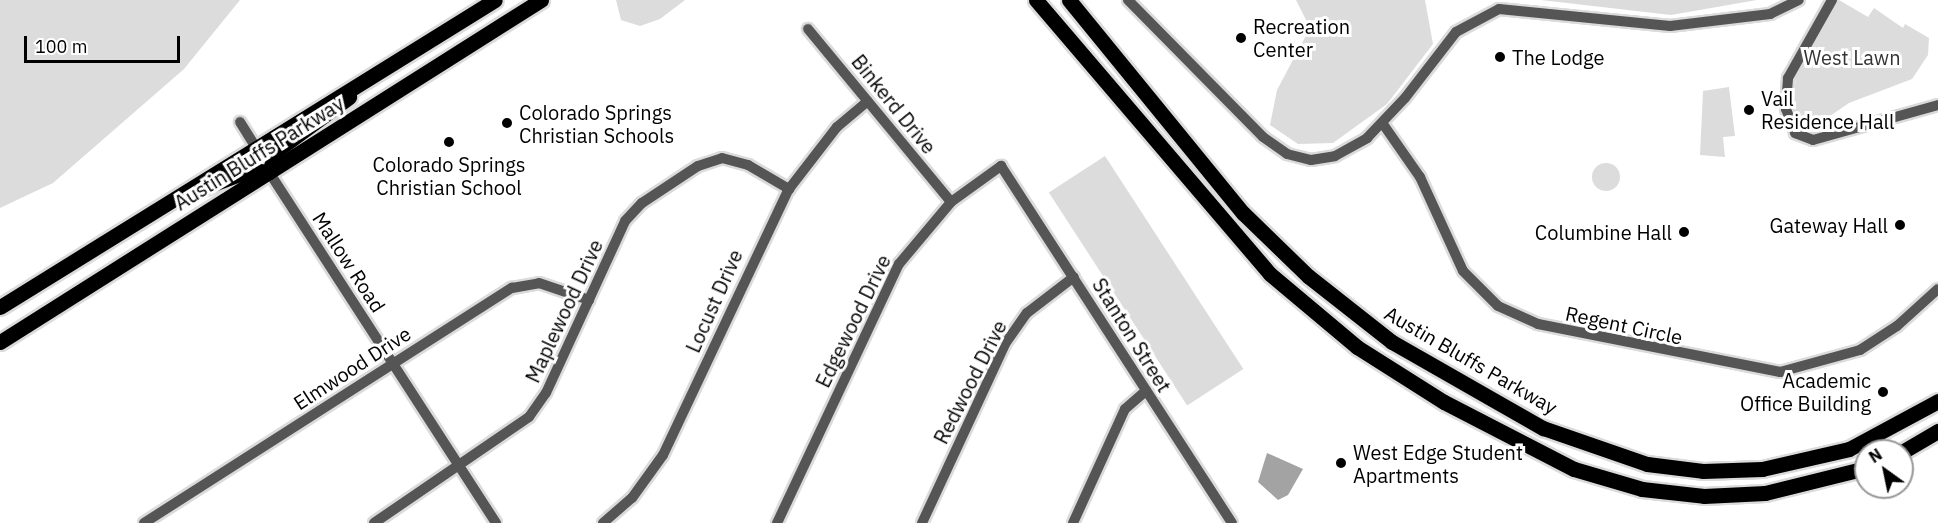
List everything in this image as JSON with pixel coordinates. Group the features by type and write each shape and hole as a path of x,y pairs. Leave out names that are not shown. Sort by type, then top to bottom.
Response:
{"main road":[{"name":"Austin Bluffs Parkway","path":"0,308 255,146 495,0"},
{"name":"Austin Bluffs Parkway","path":"0,342 541,0"},
{"path":"1036,0 1262,266 1331,328 1444,402 1574,469 1642,489 1704,496 1766,493 1854,471"},
{"name":"Austin Bluffs Parkway","path":"1070,0 1243,213 1308,276 1413,355 1563,437 1620,458 1675,470 1762,469 1849,448 1938,401"},
{"path":"160,206 242,172 269,172 276,151 386,66"},
{"path":"1914,445 1938,431"}],"street":[{"path":"1128,0 1185,62 1287,154 1311,160 1335,156 1383,124 1456,32 1499,9 1670,26 1770,14 1799,0"},
{"path":"1832,0 1788,78 1786,109 1795,133 1813,140 1938,105"},
{"name":"Binkerd Drive","path":"808,28 951,202"},
{"name":"Locust Drive","path":"603,523 632,498 663,455 789,189 837,127 868,101"},
{"path":"240,122 255,146"},
{"name":"Regent Circle","path":"1383,124 1420,177 1470,279 1498,306 1538,324 1780,372 1860,350 1897,326 1938,289"},
{"name":"Maplewood Drive","path":"374,523 460,468 538,405 632,212 698,166 736,160 789,189"},
{"name":"Edgewood Drive","path":"777,523 894,273 951,202 1001,166"},
{"name":"Stanton Street","path":"1001,166 1232,523"},
{"name":"Mallow Road","path":"269,172 496,523"},
{"name":"Redwood Drive","path":"922,523 1005,345 1027,313 1074,277"},
{"name":"Elmwood Drive","path":"144,523 392,363 525,283 552,286 589,300"},
{"path":"1073,523 1125,409 1146,391"}],"green space":[{"path":"0,0 240,0 184,69 53,183 0,208"},
{"path":"616,0 685,0 660,19 640,26 621,20"},
{"path":"1296,0 1425,0 1433,44 1387,104 1333,143 1298,144 1270,125 1277,90 1310,28"},
{"path":"1541,0 1757,0 1671,15"},
{"name":"West Lawn","path":"1839,0 1868,17 1874,8 1903,28 1905,24 1929,38 1928,55 1912,79 1849,103 1808,131 1793,114 1796,73"},
{"path":"1729,87 1735,136 1723,137 1725,157 1700,155 1703,91"},
{"path":"1105,156 1243,369 1187,406 1049,192"},
{"path":"1606,163 1616,167 1620,177 1616,187 1606,191 1596,187 1592,177 1596,167"}],"shaded area":[{"path":"1267,453 1303,469 1288,495 1278,500 1258,482"}],"place":[{"name":"Recreation Center","path":"1241,38"},
{"name":"The Lodge","path":"1500,57"},
{"name":"Vail Residence Hall","path":"1749,110"},
{"name":"Colorado Springs Christian Schools","path":"507,123"},
{"name":"Colorado Springs Christian School","path":"449,142"},
{"name":"Gateway Hall","path":"1900,225"},
{"name":"Columbine Hall","path":"1684,232"},
{"name":"Academic Office Building","path":"1883,392"},
{"name":"West Edge Student Apartments","path":"1341,463"}]}
